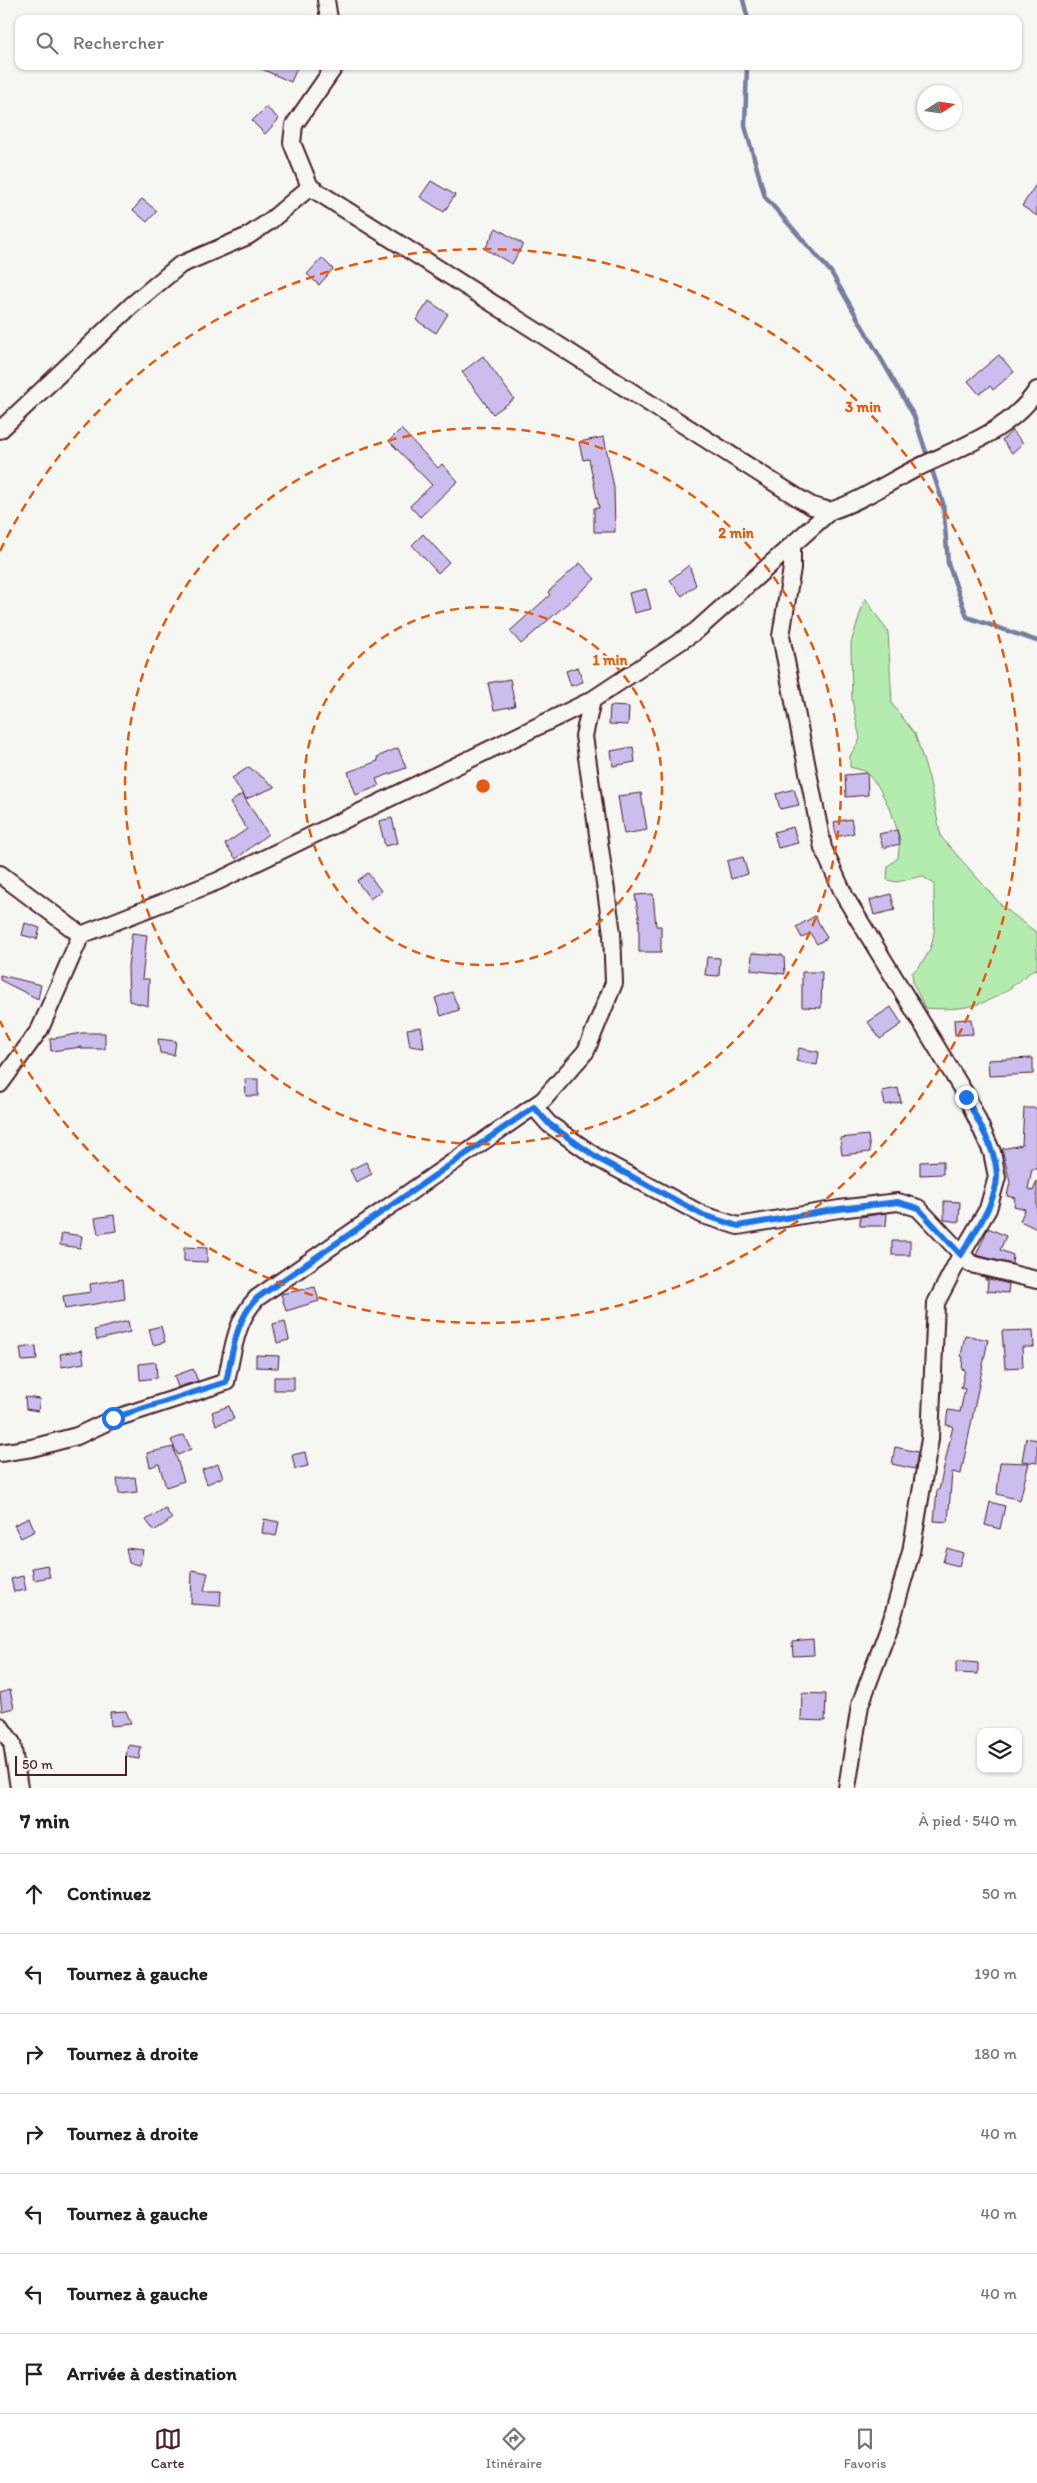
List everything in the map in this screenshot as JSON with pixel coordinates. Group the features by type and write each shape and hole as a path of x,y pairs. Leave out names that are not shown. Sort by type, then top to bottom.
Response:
{"street":[{"path":"326,0 328,15"},
{"path":"332,70 294,125 292,143 310,186 800,500 812,506 830,511"},
{"path":"0,430 132,305 180,265 248,236 270,221 310,186"},
{"path":"0,1084 40,1029 82,935 218,881 592,700 696,631 830,511 847,505 915,469 950,455 1000,427 1030,401 1037,390"},
{"path":"792,545 792,568 781,636 823,848 845,897 966,1097 992,1152 997,1178 988,1209 936,1303 930,1439 911,1552 892,1619 860,1705 847,1788"},
{"path":"0,1453 32,1448 77,1436 113,1418 226,1382 239,1323 246,1309 257,1298 544,1100 586,1051 614,983 612,933 584,736 592,700"},
{"path":"0,874 82,935"},
{"path":"534,1107 549,1124 599,1159 703,1215 738,1226 839,1209 898,1202 918,1208 961,1255 972,1264 1037,1280"},
{"path":"0,1726 12,1743 19,1788"}],"green space":[{"path":"865,598 888,632 892,704 915,734 929,778 941,837 1002,906 1037,933 1037,970 1034,969 996,996 972,1006 943,1009 925,1008 913,983 912,973 922,963 932,943 935,922 934,884 922,876 897,882 887,880 888,866 898,858 900,839 891,811 878,786 865,771 850,767 850,756 860,739 852,700 851,643"}],"building":[{"path":"264,70 296,70 291,82"},
{"path":"266,107 279,119 265,134 252,121"},
{"path":"431,181 455,195 444,212 420,197"},
{"path":"1037,183 1037,216 1022,206"},
{"path":"142,199 157,211 147,222 133,210"},
{"path":"496,228 523,244 512,264 485,249"},
{"path":"322,258 333,269 319,285 307,274"},
{"path":"429,301 448,314 436,333 416,320"},
{"path":"999,355 1014,372 993,390 990,386 979,394 968,381"},
{"path":"483,356 514,399 493,414 462,372"},
{"path":"401,429 438,468 442,464 458,481 420,517 410,506 432,485 389,441"},
{"path":"1012,431 1023,443 1012,453 1002,440"},
{"path":"604,437 614,488 615,532 594,532 594,508 599,508 589,459 583,460 579,442"},
{"path":"423,534 449,562 438,573 412,545"},
{"path":"580,563 595,579 521,644 510,631 550,595 548,592"},
{"path":"689,565 696,585 682,596 670,580"},
{"path":"646,589 651,609 634,613 629,593"},
{"path":"578,667 583,682 571,686 566,671"},
{"path":"510,679 515,706 494,710 488,683"},
{"path":"610,706 629,707 628,725 609,724"},
{"path":"633,747 635,762 613,766 611,751"},
{"path":"398,748 406,768 376,779 379,786 356,795 348,772 378,761 377,757"},
{"path":"249,767 275,787 246,799 232,778"},
{"path":"867,773 868,795 846,797 845,775"},
{"path":"794,789 799,805 780,809 776,794"},
{"path":"641,793 647,830 624,834 618,796"},
{"path":"242,794 268,834 236,859 225,844 247,829 230,803"},
{"path":"392,818 398,843 385,846 379,821"},
{"path":"851,819 854,833 836,837 834,822"},
{"path":"793,827 798,843 778,848 774,832"},
{"path":"897,830 900,844 883,848 879,834"},
{"path":"743,857 748,874 731,879 727,861"},
{"path":"368,873 381,891 370,899 357,881"},
{"path":"653,894 656,926 661,926 661,952 639,952 639,917 635,895"},
{"path":"891,894 895,910 874,915 870,900"},
{"path":"815,916 827,938 817,944 810,933 802,938 796,927"},
{"path":"25,923 40,928 37,939 22,935"},
{"path":"132,933 147,935 142,979 149,979 148,1006 129,1001 128,967"},
{"path":"752,953 782,955 784,957 785,974 751,970"},
{"path":"707,957 720,958 719,976 705,975"},
{"path":"802,972 822,972 821,1008 802,1007"},
{"path":"0,975 41,985 38,999 0,980"},
{"path":"452,992 459,1010 441,1016 435,998"},
{"path":"891,1007 902,1024 880,1039 868,1022"},
{"path":"971,1019 973,1034 955,1035 954,1020"},
{"path":"421,1027 424,1048 410,1046 407,1029"},
{"path":"82,1033 105,1033 105,1049 82,1049 82,1047 51,1051 50,1039"},
{"path":"158,1039 176,1041 174,1055 160,1053"},
{"path":"799,1048 819,1052 817,1065 796,1061"},
{"path":"1033,1058 1033,1074 989,1076 988,1060"},
{"path":"245,1079 258,1079 258,1096 246,1096"},
{"path":"898,1088 901,1102 885,1105 882,1091"},
{"path":"1024,1108 1037,1108 1037,1169 1032,1169 1028,1189 1033,1191 1037,1181 1037,1229 1020,1221 1025,1209 1014,1206 1015,1198 1007,1196 1010,1182 1002,1149 1022,1145"},
{"path":"868,1135 870,1152 842,1155 840,1138"},
{"path":"943,1161 943,1174 920,1175 920,1162"},
{"path":"366,1162 372,1174 356,1182 350,1170"},
{"path":"944,1201 960,1202 959,1222 944,1220"},
{"path":"887,1213 886,1226 860,1226 860,1217"},
{"path":"114,1215 116,1231 98,1234 95,1218"},
{"path":"988,1228 1006,1236 1000,1250 1013,1255 1012,1264 976,1255"},
{"path":"62,1233 82,1236 80,1248 60,1245"},
{"path":"892,1241 910,1241 910,1255 892,1255"},
{"path":"184,1247 207,1248 207,1262 184,1261"},
{"path":"985,1278 1009,1284 1008,1293 987,1291 988,1280 985,1280"},
{"path":"123,1279 125,1299 65,1309 63,1296 91,1292 90,1284"},
{"path":"315,1287 319,1301 286,1311 281,1294"},
{"path":"128,1321 130,1332 97,1340 94,1330"},
{"path":"285,1321 289,1340 277,1343 273,1324"},
{"path":"161,1326 165,1342 153,1345 149,1329"},
{"path":"1033,1330 1034,1347 1022,1347 1023,1367 1005,1368 1002,1331"},
{"path":"965,1335 988,1340 961,1474 952,1472 948,1522 934,1521 937,1490 939,1490 953,1426 946,1425 948,1410 960,1412 965,1389 961,1388 965,1370 962,1369 963,1357 961,1356"},
{"path":"36,1346 37,1360 22,1361 20,1348"},
{"path":"82,1350 84,1363 62,1367 60,1354"},
{"path":"256,1355 279,1356 278,1368 256,1367"},
{"path":"156,1362 157,1378 140,1380 139,1364"},
{"path":"193,1369 198,1381 178,1387 174,1376"},
{"path":"274,1377 294,1377 294,1390 274,1390"},
{"path":"25,1397 40,1399 38,1411 26,1409"},
{"path":"229,1406 234,1419 216,1425 212,1412"},
{"path":"184,1435 191,1449 178,1455 171,1440"},
{"path":"1026,1438 1037,1440 1037,1463 1022,1461"},
{"path":"173,1447 184,1481 166,1487 159,1464 150,1467 147,1453"},
{"path":"895,1447 918,1452 915,1469 892,1464"},
{"path":"305,1452 308,1466 295,1469 292,1455"},
{"path":"1000,1462 1029,1463 1020,1500 997,1494"},
{"path":"218,1464 223,1477 207,1484 202,1470"},
{"path":"135,1477 137,1492 119,1494 117,1479"},
{"path":"990,1502 1005,1506 1000,1529 985,1525"},
{"path":"165,1508 172,1519 154,1531 146,1520"},
{"path":"29,1518 35,1531 21,1538 14,1525"},
{"path":"264,1519 279,1522 276,1536 262,1533"},
{"path":"126,1548 143,1550 140,1565 129,1563"},
{"path":"947,1548 963,1553 959,1566 943,1562"},
{"path":"47,1565 50,1577 34,1580 32,1568"},
{"path":"192,1570 208,1573 204,1591 221,1591 220,1606 191,1604"},
{"path":"23,1576 26,1590 14,1592 11,1579"},
{"path":"813,1640 814,1655 793,1656 792,1642"},
{"path":"956,1661 978,1663 978,1674 956,1673"},
{"path":"10,1690 14,1708 2,1711 0,1693"},
{"path":"802,1693 826,1694 825,1721 801,1720"},
{"path":"126,1711 131,1724 111,1726 110,1712"},
{"path":"128,1745 141,1747 139,1759 126,1757"}],"waterway":[{"path":"743,0 747,15"},
{"path":"747,70 745,126 765,197 831,272 914,416 943,503 948,563 967,617 1037,641"}],"route":[{"path":"113,1418 226,1382 239,1323 246,1309 257,1298 534,1107 549,1124 599,1159 703,1215 738,1226 839,1209 898,1202 918,1208 961,1255 988,1209 997,1178 992,1152 966,1097"}]}
